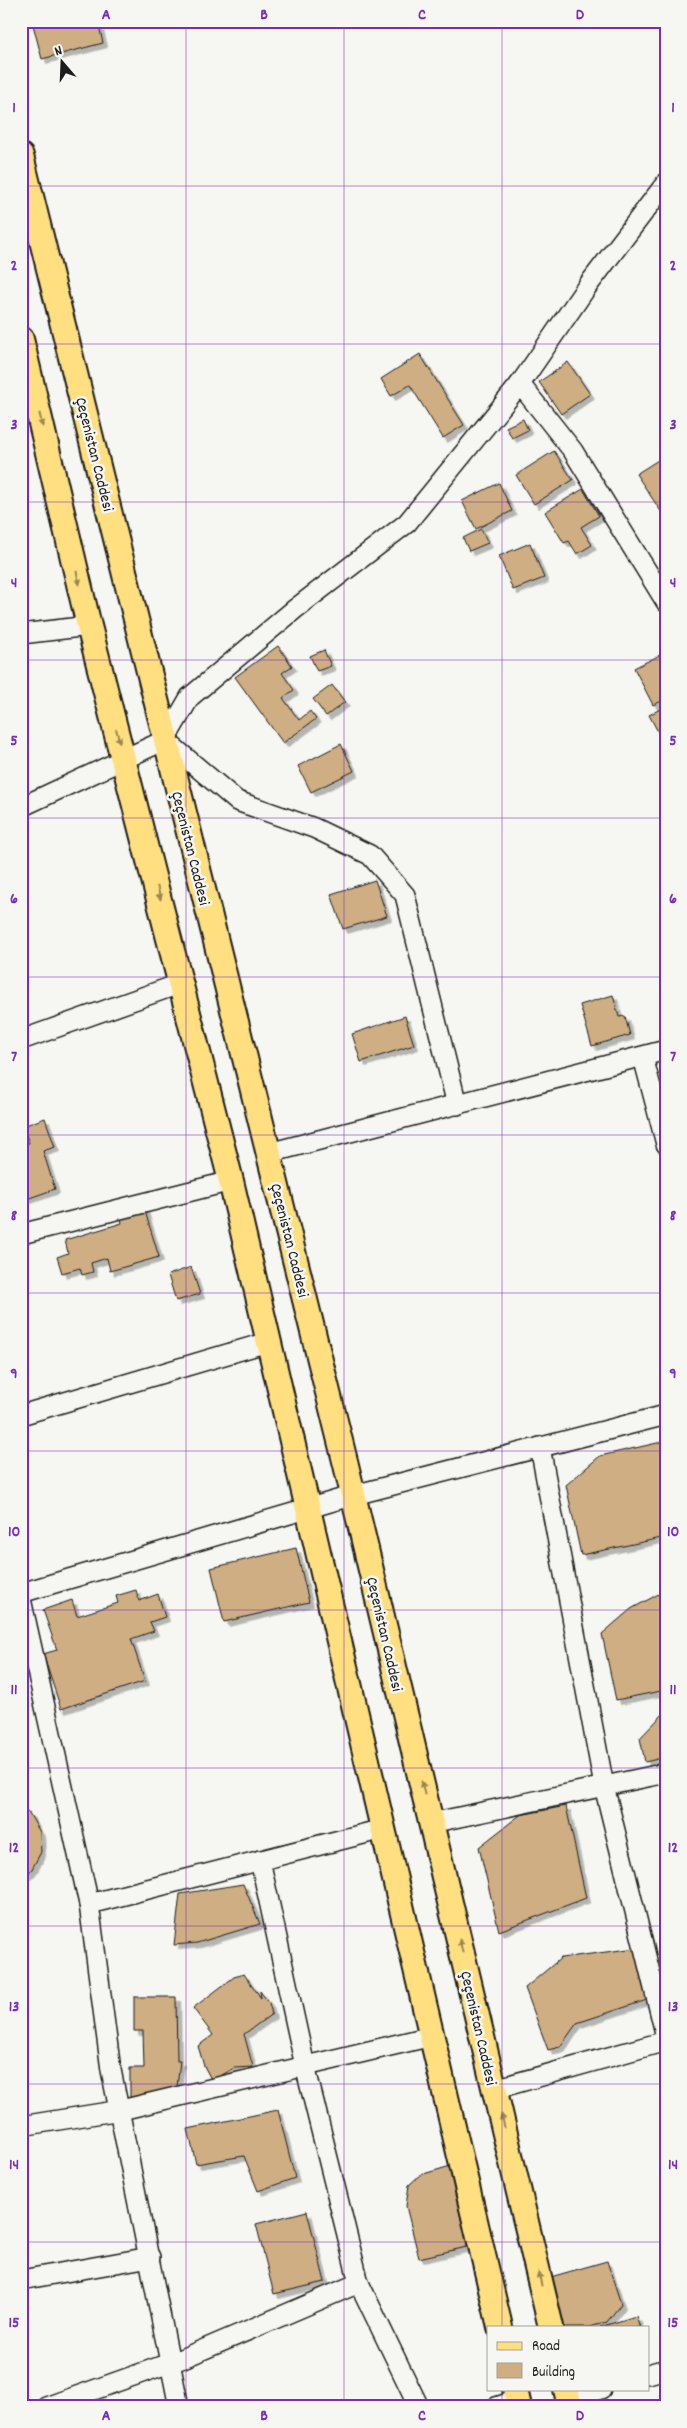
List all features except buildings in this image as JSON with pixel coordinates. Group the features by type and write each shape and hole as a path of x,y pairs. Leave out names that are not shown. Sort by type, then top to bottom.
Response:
{"main road":[{"name":"Çeçenistan Caddesi","path":"21,156 354,1495 551,2326"},
{"path":"21,339 89,626 182,983 231,1181 500,2326"}],"street":[{"path":"21,807 165,740 190,696 295,609 407,523 520,384 586,288 666,183"},
{"path":"520,384 573,451 666,602"},
{"path":"21,634 89,626"},
{"path":"165,740 237,801 314,828 370,855 405,895 457,1105"},
{"path":"21,1040 182,983"},
{"path":"269,1153 666,1050"},
{"path":"642,1056 666,1144"},
{"path":"21,1234 231,1181"},
{"path":"21,1415 268,1342"},
{"path":"21,1592 354,1495 666,1415"},
{"path":"540,1447 604,1786 666,2037"},
{"path":"21,1600 89,1904 111,2070 121,2110 179,2407"},
{"path":"431,1823 666,1773"},
{"path":"89,1904 383,1829"},
{"path":"260,1860 305,2066 359,2283 419,2407"},
{"path":"21,2126 121,2110 432,2036"},
{"path":"495,2089 666,2041"},
{"path":"21,2280 150,2257"},
{"path":"46,2407 171,2362 359,2283"},
{"path":"650,2373 666,2369"},
{"path":"568,2398 597,2390"}]}
